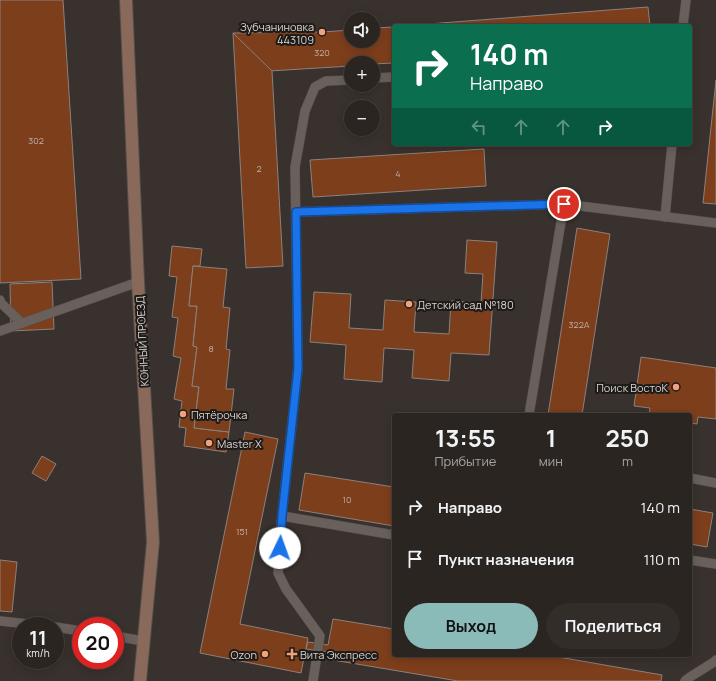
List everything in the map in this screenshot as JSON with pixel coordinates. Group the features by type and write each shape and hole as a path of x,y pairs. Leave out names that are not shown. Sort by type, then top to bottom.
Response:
{"street":[{"name":"КОННЫЙ ПРОЕЗД","path":"126,0 138,282 153,542 140,681"}],"lane":[{"path":"683,24 686,0"},
{"path":"380,78 392,77"},
{"path":"313,681 320,636 286,589 278,573 282,516 298,368 295,167 305,111 310,97 316,87 326,81 344,80"},
{"path":"665,217 672,146"},
{"path":"296,212 564,204 716,223"},
{"path":"529,413 564,204"},
{"path":"0,331 138,282"},
{"path":"0,300 1,303 22,323"},
{"path":"692,478 716,483"},
{"path":"282,516 392,535"},
{"path":"692,560 716,564"},
{"path":"0,621 12,622"},
{"path":"124,638 143,641"},
{"path":"685,681 716,660"}],"building":[{"path":"0,0 63,0 81,279 0,283"},
{"path":"648,7 650,24 428,24"},
{"path":"392,27 392,63 380,64 380,56 344,56 344,66 269,71 233,33 344,30 344,48 380,48 380,28"},
{"path":"233,33 272,71 283,266 246,268"},
{"path":"716,80 716,204 703,203"},
{"path":"484,149 486,186 313,197 310,160"},
{"path":"577,228 610,234 582,413 548,413"},
{"path":"467,240 497,242 489,355 451,353 449,381 412,378 414,350 384,348 382,382 344,379 346,345 310,342 314,292 351,294 349,328 383,330 385,300 416,302 414,332 449,334 451,301 481,303 483,274 465,273"},
{"path":"172,246 202,249 200,266 193,266 189,306 197,306 193,346 197,347 192,386 199,387 194,428 229,432 226,452 184,446 186,428 179,427 182,401 174,399 181,358 173,356 178,318 172,317 177,277 169,276"},
{"path":"193,266 227,269 223,307 230,308 226,349 230,350 226,389 234,389 229,432 194,428 199,387 192,386 197,347 193,346 197,306 189,306"},
{"path":"52,282 54,329 11,331 10,284"},
{"name":"Поиск ВостоК","path":"641,357 716,368 716,419 698,417 697,424 692,423 692,413 649,413 650,408 634,406"},
{"path":"245,432 278,439 240,624 308,638 301,673 200,653"},
{"path":"42,456 56,464 46,481 32,473"},
{"path":"305,473 392,487 392,526 299,510"},
{"path":"692,509 713,513 707,547 692,544"},
{"path":"0,560 17,562 12,612 0,611"},
{"path":"333,619 392,629 392,657 558,657 662,675 661,681 458,681 327,659 328,652 306,649 308,642 328,645"}],"place":[{"name":"Зубчаниновка 443109","path":"322,32"},
{"name":"Детский сад №180","path":"409,304"},
{"name":"Поиск ВостоК","path":"676,387"},
{"name":"Пятёрочка","path":"183,414"},
{"name":"Master X","path":"209,443"},
{"name":"Ozon","path":"265,654"},
{"name":"Вита Экспресс","path":"292,654"}],"route":[{"path":"280,548 298,368 296,212 564,204"}]}
